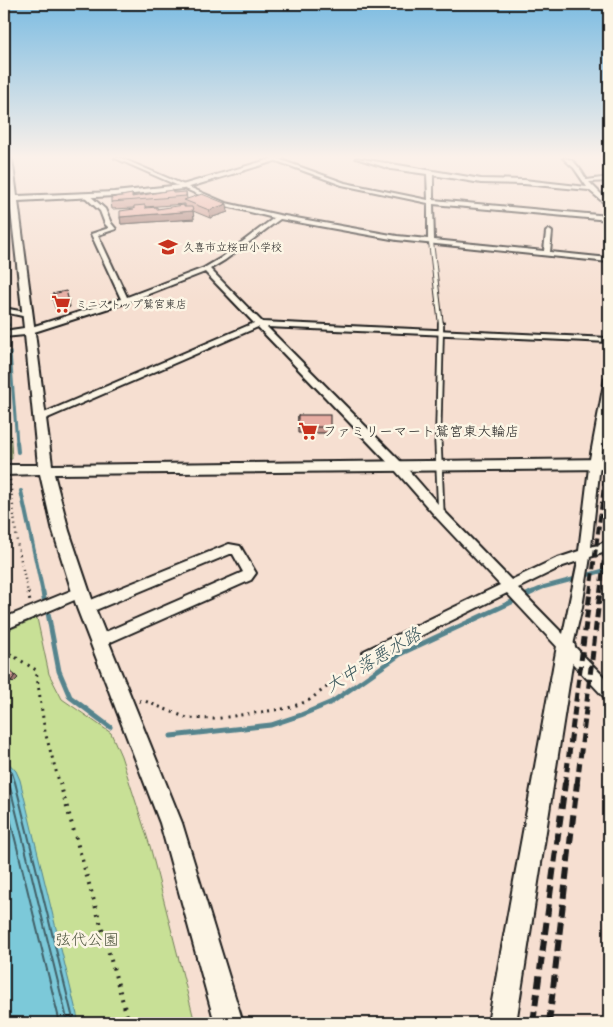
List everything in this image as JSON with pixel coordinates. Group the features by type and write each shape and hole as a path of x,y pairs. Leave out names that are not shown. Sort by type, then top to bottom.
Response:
{"street":[{"path":"7,206 27,315 46,470 61,531 86,608 171,823 229,1023"},
{"path":"98,206 103,210 108,224 113,229 94,234 125,300"},
{"path":"231,206 279,217 397,238 609,260"},
{"path":"431,206 432,242"},
{"path":"475,206 609,218"},
{"path":"4,334 28,331 125,300 206,268 223,259 279,217"},
{"path":"547,254 549,232"},
{"path":"206,268 258,324 399,467 441,515 609,692"},
{"path":"4,310 27,315"},
{"path":"40,418 258,324 609,340"},
{"path":"502,1023 566,646 572,627 594,464 609,378"},
{"path":"7,474 46,470 609,464"},
{"path":"369,655 499,590 513,590 559,562 583,556 609,546"},
{"path":"86,608 229,549 236,549 250,573 247,576 99,641"},
{"path":"4,624 80,592"}],"lane":[{"path":"432,242 434,280 441,312 438,467 441,515"}],"path":[{"path":"7,474 17,542 32,612"},
{"path":"4,650 36,670 45,732 129,1023"},
{"path":"125,705 145,701 177,715 214,719 288,708 308,701 369,655"}],"green space":[{"path":"5,339 12,459 4,459"},
{"name":"弦代公園","path":"37,618 49,674 62,699 111,733 121,756 150,846 195,1023 4,1023 4,632"}],"water":[{"path":"4,758 16,771 20,780 79,1023 4,1023"}],"building":[{"path":"134,206 145,206 145,208 157,207 157,209 184,206 192,207 193,211 120,217 120,211 134,209"},
{"path":"199,206 221,206 209,210"},
{"path":"66,291 69,301 54,304 52,294"},
{"path":"298,415 330,415 330,427 298,427"},
{"path":"4,667 15,675 11,681 6,678 4,680"}],"waterway":[{"name":"大中落悪水路","path":"4,318 9,325"},
{"name":"大中落悪水路","path":"10,352 17,443"},
{"name":"大中落悪水路","path":"17,442 18,452"},
{"name":"大中落悪水路","path":"21,491 43,593"},
{"name":"大中落悪水路","path":"584,576 609,569"},
{"name":"大中落悪水路","path":"530,593 544,587 578,578"},
{"name":"大中落悪水路","path":"43,592 44,599"},
{"name":"大中落悪水路","path":"171,736 271,725 301,715 332,702 402,653 533,592"},
{"name":"大中落悪水路","path":"48,613 59,671 70,697 110,727"}],"railway":[{"path":"590,593 609,449"},
{"path":"600,593 609,517"},
{"path":"565,785 590,592"},
{"path":"577,785 600,592"},
{"path":"533,1023 565,783"},
{"path":"549,1023 577,783"}],"place":[{"name":"久喜市立桜田小学校","path":"168,247"},
{"name":"ミニストップ鷲宮東店","path":"61,304"},
{"name":"ファミリーマート鷲宮東大輪店","path":"308,431"}]}
